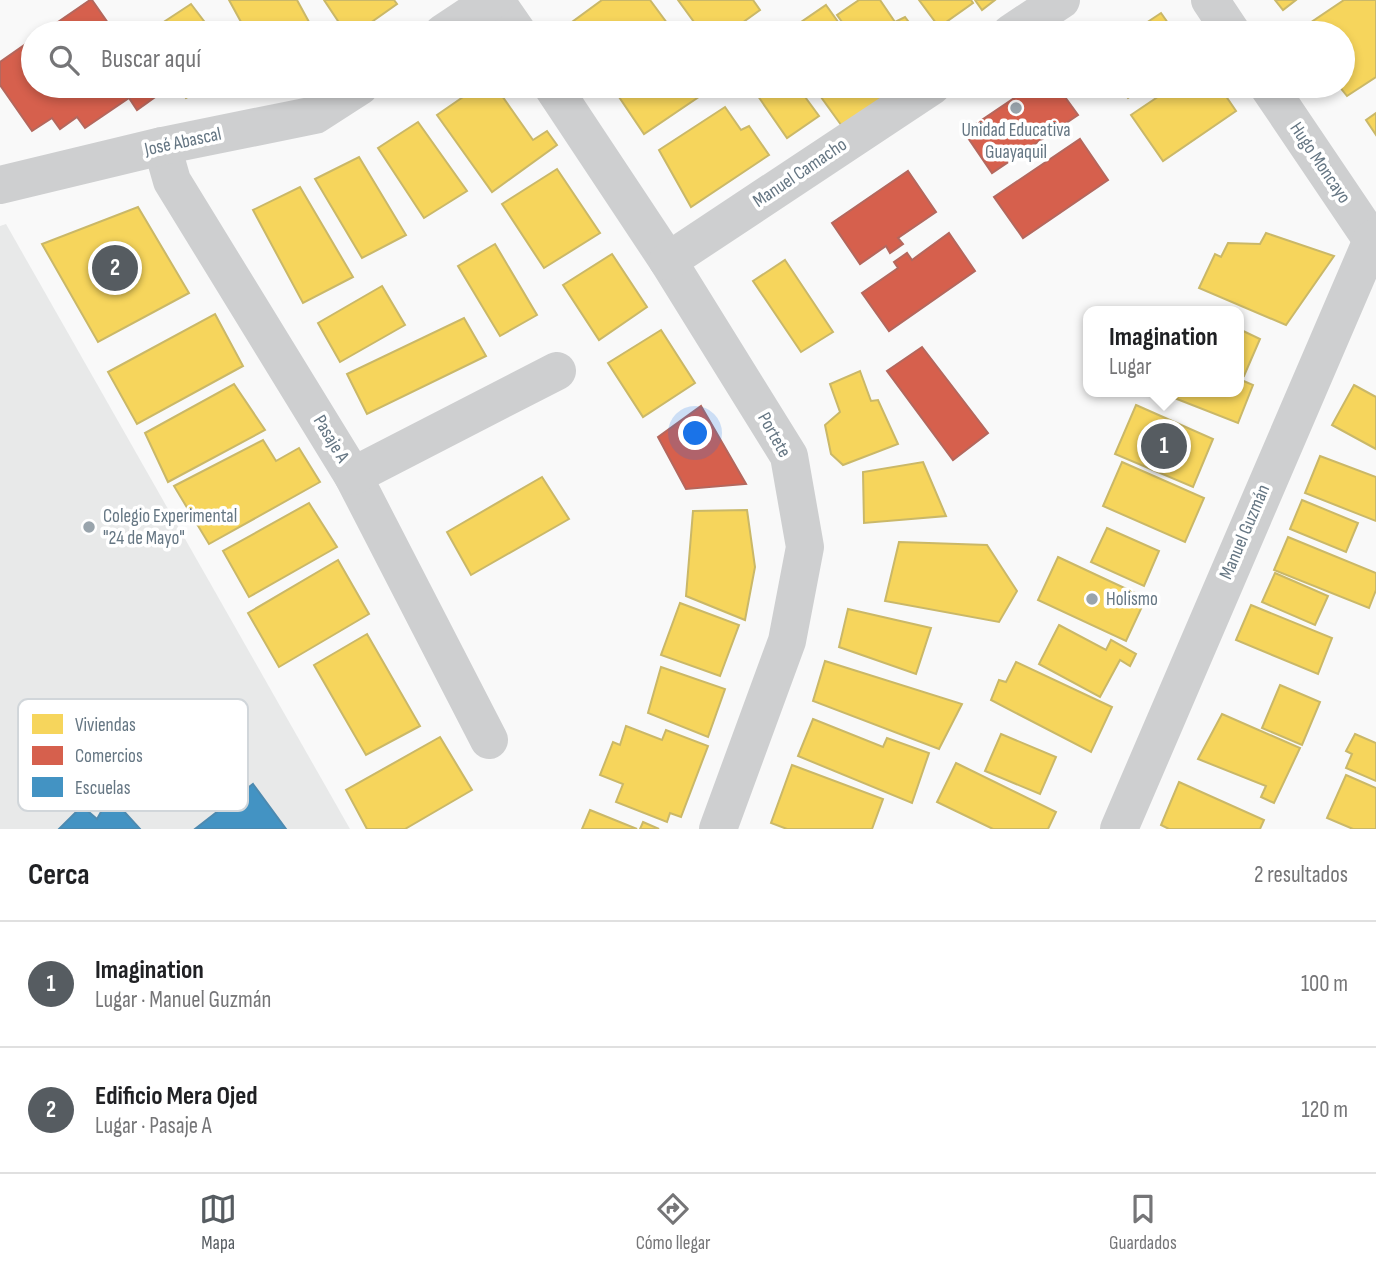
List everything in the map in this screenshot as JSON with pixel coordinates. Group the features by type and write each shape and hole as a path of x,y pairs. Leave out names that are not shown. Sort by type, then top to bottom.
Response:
{"street":[{"path":"462,21 494,0 509,21"},
{"path":"1029,21 1061,0"},
{"path":"1210,0 1224,21"},
{"name":"José Abascal","path":"0,185 162,146 315,115 341,98"},
{"name":"Portete","path":"560,98 668,261 789,457 805,547 787,641 718,829"},
{"name":"Manuel Camacho","path":"668,261 914,98"},
{"name":"Hugo Moncayo","path":"1276,98 1374,239"},
{"name":"Pasaje A","path":"162,146 173,181 354,476 489,740"},
{"name":"Manuel Guzmán","path":"1119,829 1374,239"},
{"path":"354,476 557,371"}],"shaded area":[{"name":"Colegio Experimental \"24 de Mayo\"","path":"6,224 350,829 0,829 0,226"}],"building: Viviendas":[{"path":"229,0 297,0 308,21 240,21"},
{"path":"324,0 394,0 397,4 373,21 338,21"},
{"path":"602,0 650,0 666,21 573,21"},
{"path":"678,0 753,0 760,10 745,21 693,21"},
{"path":"859,0 880,0 894,21 841,21 837,15"},
{"path":"919,0 971,0 973,3 948,21 935,21"},
{"path":"975,0 995,0 982,10"},
{"path":"1275,0 1296,0 1283,10"},
{"path":"1344,0 1376,0 1376,77 1355,91 1355,21 1313,21"},
{"path":"191,4 204,21 165,21"},
{"path":"826,5 837,21 803,21"},
{"path":"1161,13 1167,21 1149,21"},
{"path":"462,98 503,98 533,140 547,131 557,145 492,192 437,115"},
{"path":"620,98 697,98 644,134"},
{"path":"759,98 806,98 819,116 787,138"},
{"path":"822,98 881,98 884,102 844,129"},
{"path":"1156,98 1227,98 1236,111 1163,161 1131,115"},
{"path":"725,107 741,130 749,126 769,155 691,207 659,150"},
{"path":"1376,113 1376,135 1366,120"},
{"path":"418,122 467,191 424,218 378,148"},
{"path":"359,157 406,235 362,258 315,179"},
{"path":"557,169 600,233 544,268 502,204"},
{"path":"300,187 353,277 303,303 253,210"},
{"path":"138,207 189,293 98,342 42,244"},
{"path":"1266,233 1334,256 1286,325 1199,288 1215,254 1221,257 1228,243 1260,244"},
{"path":"495,244 537,315 500,336 458,266"},
{"path":"612,254 647,307 599,340 563,285"},
{"path":"785,260 833,332 801,352 753,281"},
{"path":"382,286 405,325 340,362 318,323"},
{"path":"215,314 243,366 137,424 108,372"},
{"path":"464,318 486,356 367,414 347,374"},
{"path":"661,330 695,383 643,417 608,363"},
{"path":"1244,331 1260,339 1244,376"},
{"path":"860,371 871,401 878,400 898,444 843,465 831,454 825,425 840,412 830,384"},
{"path":"1244,381 1253,385 1238,423 1172,397 1244,397"},
{"path":"234,384 265,430 168,482 145,433"},
{"path":"1354,385 1376,397 1376,449 1332,425"},
{"path":"1136,405 1213,439 1193,487 1115,454"},
{"path":"263,440 276,461 299,448 320,482 209,544 174,486"},
{"path":"1320,456 1376,477 1376,521 1305,493"},
{"path":"923,462 946,516 864,523 863,472"},
{"path":"1122,462 1204,498 1185,542 1103,506"},
{"path":"542,477 569,519 471,575 447,532"},
{"path":"1302,500 1358,523 1346,552 1290,529"},
{"path":"309,503 337,547 249,597 223,551"},
{"path":"747,510 755,567 745,620 686,596 693,511"},
{"path":"1107,528 1159,551 1144,586 1091,562"},
{"path":"1288,537 1376,573 1376,590 1369,608 1274,570"},
{"path":"899,542 987,545 1017,591 999,622 885,601"},
{"name":"Holismo","path":"1058,557 1146,598 1126,641 1038,600"},
{"path":"338,560 369,614 279,667 248,613"},
{"path":"1275,573 1328,596 1315,625 1262,602"},
{"path":"680,603 739,625 720,676 661,655"},
{"path":"1251,605 1332,638 1318,674 1236,640"},
{"path":"848,609 931,628 916,674 839,647"},
{"path":"1059,625 1106,650 1111,640 1136,654 1130,666 1120,660 1100,697 1039,664"},
{"path":"367,634 420,726 366,755 314,665"},
{"path":"825,661 962,704 939,749 813,701"},
{"path":"1016,662 1112,707 1091,752 991,700 999,680 1006,682"},
{"path":"661,667 725,689 708,737 648,713"},
{"path":"1280,685 1320,702 1302,745 1262,728"},
{"path":"1222,714 1300,748 1274,803 1261,797 1266,786 1198,759"},
{"path":"813,719 883,747 887,738 929,753 912,803 798,756"},
{"path":"626,726 662,740 666,730 708,746 681,817 670,813 667,822 616,802 623,784 600,775 613,742 620,745"},
{"path":"1001,734 1056,757 1040,794 985,771"},
{"path":"1355,734 1376,743 1376,781 1346,768 1352,754 1346,751"},
{"path":"440,737 472,790 405,829 367,829 346,790"},
{"path":"956,763 1056,812 1048,829 993,829 937,802"},
{"path":"792,765 883,799 872,829 787,829 771,823"},
{"path":"1346,775 1376,788 1376,829 1353,829 1327,818"},
{"path":"1179,782 1264,820 1260,829 1169,829 1161,825"},
{"path":"590,810 637,829 582,829"},
{"path":"643,822 659,829 640,829"}],"building: Comercios":[{"path":"92,0 107,21 59,21"},
{"path":"21,47 21,98 129,98 85,128 77,117 60,129 52,118 32,131 0,85 0,62"},
{"path":"129,98 154,98 137,110"},
{"path":"1014,98 1066,98 1078,115 992,173 964,132"},
{"path":"1080,139 1108,180 1023,238 994,197"},
{"path":"908,171 936,212 898,238 903,244 890,253 886,246 860,264 832,223"},
{"path":"949,233 975,271 889,331 862,293 898,268 894,262 907,253 912,260"},
{"path":"922,347 988,433 953,460 887,371"},
{"path":"701,406 746,484 686,489 658,437"}],"building: Escuelas":[{"path":"253,784 286,829 195,829 218,811 248,811 248,788"},
{"path":"77,811 88,811 97,819 102,811 124,811 140,829 59,829"}],"place":[{"name":"Unidad Educativa Guayaquil","path":"1016,108"},
{"name":"Edificio Mera Ojed","path":"115,268"},
{"name":"Imagination","path":"1164,446"},
{"name":"Colegio Experimental \"24 de Mayo\"","path":"89,527"},
{"name":"Holismo","path":"1092,599"}]}
